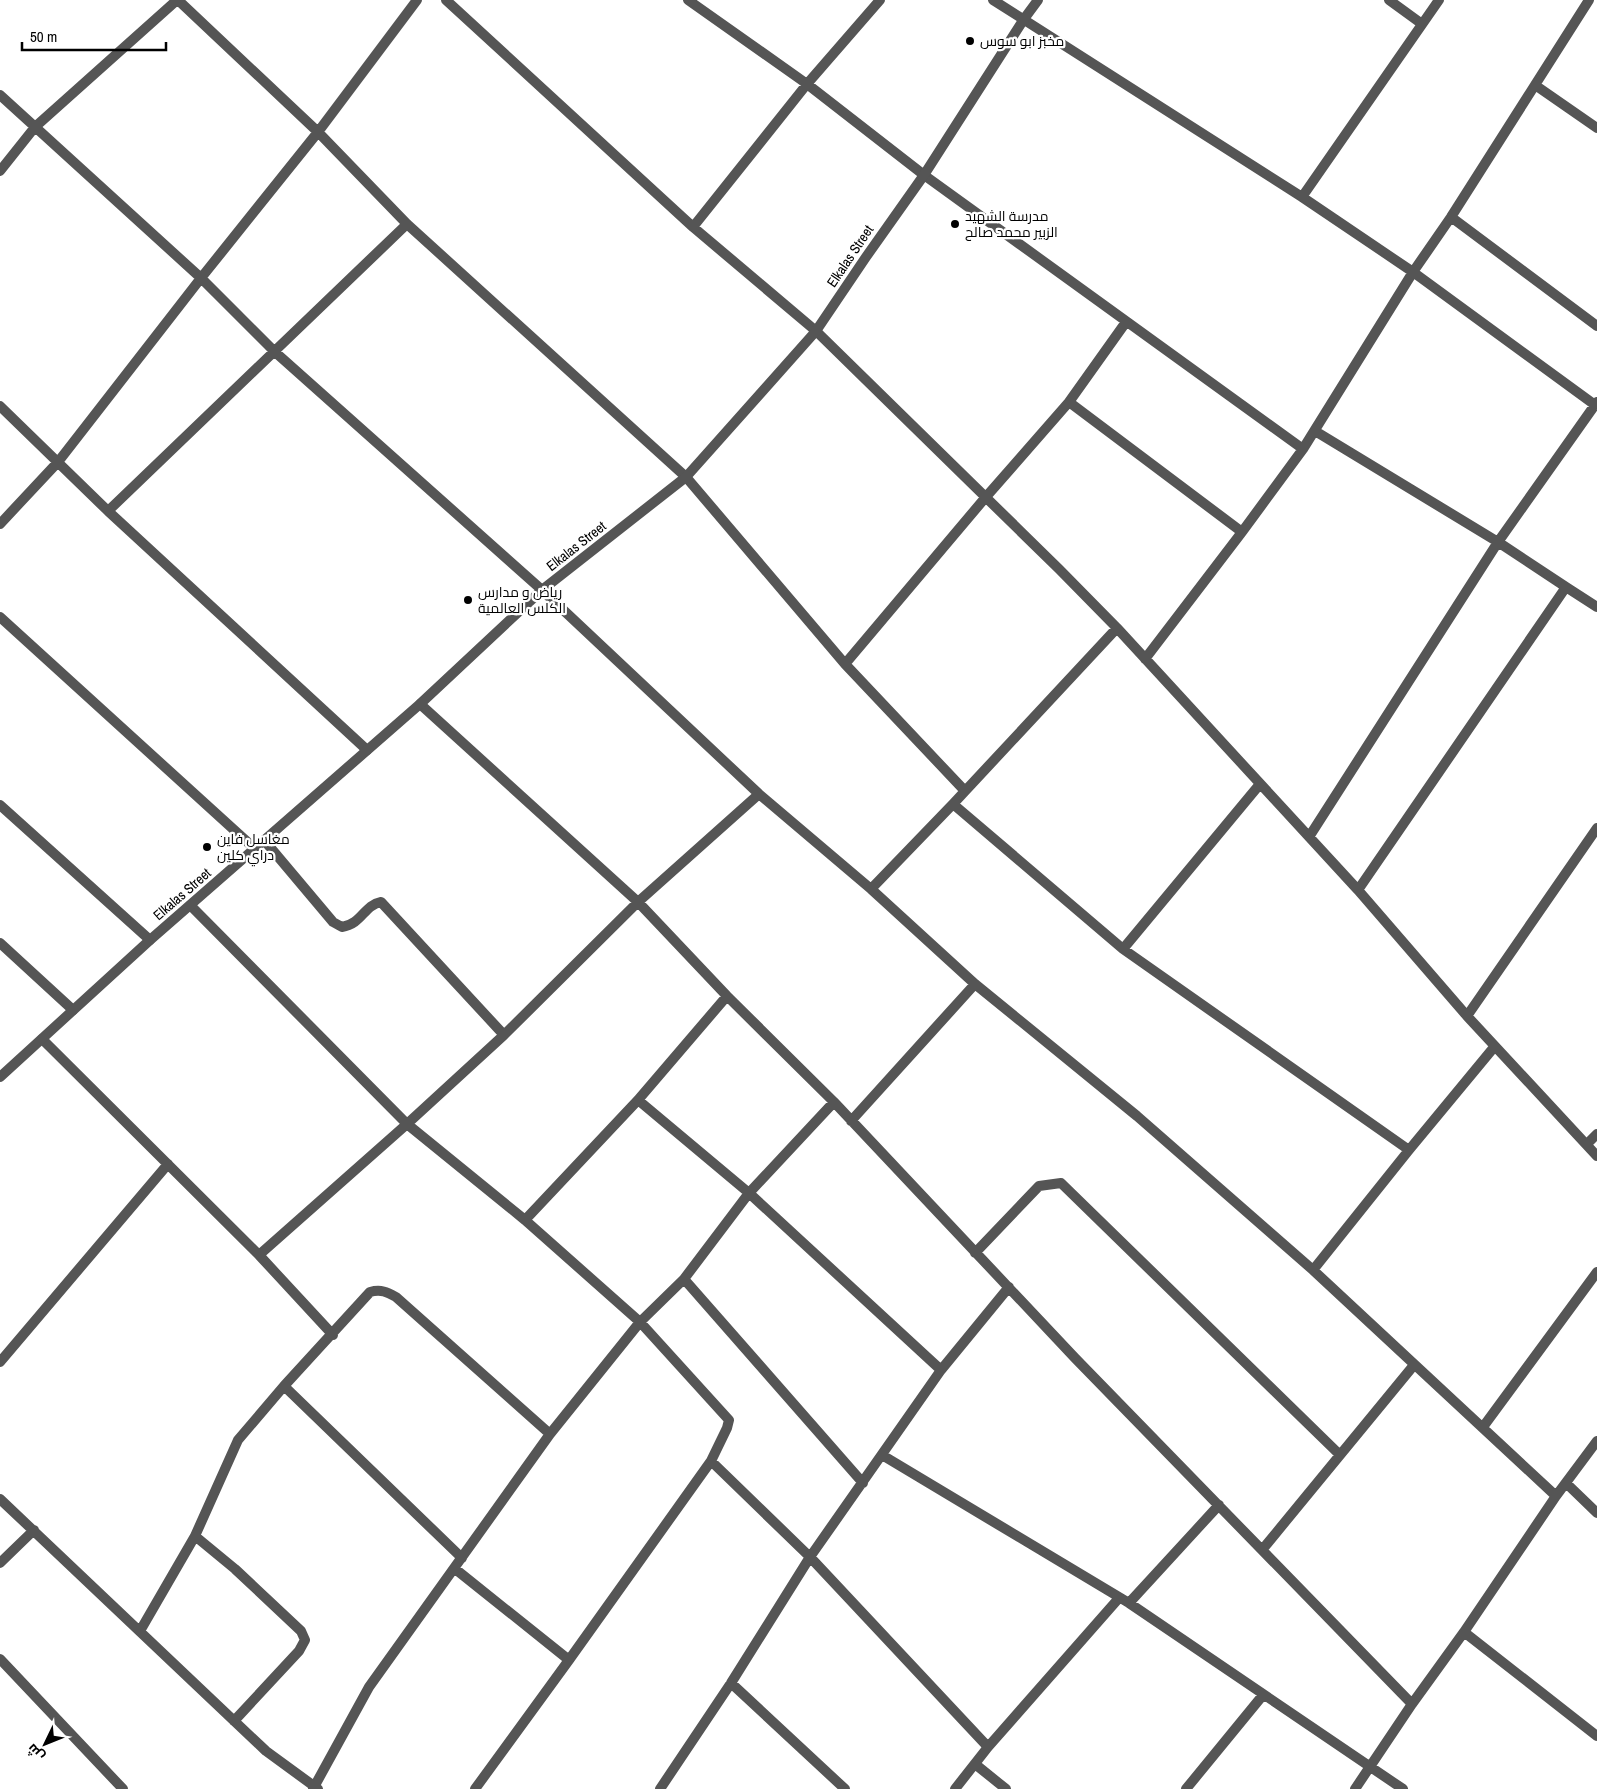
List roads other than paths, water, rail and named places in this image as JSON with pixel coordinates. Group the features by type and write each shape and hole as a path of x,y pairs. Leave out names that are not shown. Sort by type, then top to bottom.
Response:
{"street":[{"path":"0,171 35,127 178,0 318,132 407,224 686,477 845,664 965,791"},
{"path":"0,524 58,462 200,278 318,132 417,0"},
{"path":"446,0 693,227 816,331 1117,628 1358,890 1467,1016 1597,1156"},
{"path":"688,0 807,84 924,175 1303,449"},
{"path":"693,227 807,84 880,0"},
{"path":"993,0 1302,197 1413,272 1596,404 1498,542 1309,837"},
{"name":"Elkalas Street","path":"0,1077 150,940 420,704 542,590 686,477 816,331 924,175 1038,0"},
{"path":"1389,0 1422,24"},
{"path":"1302,197 1439,0"},
{"path":"1145,659 1303,449 1413,272 1451,217 1590,0"},
{"path":"1535,85 1597,128"},
{"path":"0,95 200,278 275,352 542,590 759,794 871,889 975,984 1137,1116 1313,1270 1556,1496"},
{"path":"1451,217 1597,326"},
{"path":"108,511 407,224"},
{"path":"845,664 1069,402 1126,322"},
{"path":"1069,402 1242,532"},
{"path":"0,406 108,511 367,750"},
{"path":"1314,431 1498,542 1597,607"},
{"path":"1358,890 1566,587"},
{"path":"0,617 254,848"},
{"path":"871,889 1117,628"},
{"path":"420,704 638,902 727,996 834,1102 1074,1358 1412,1704"},
{"path":"1123,949 1260,784"},
{"path":"259,1255 504,1035 638,902 759,794"},
{"path":"0,804 150,940"},
{"path":"953,804 1123,949 1409,1150"},
{"path":"1467,1016 1597,828"},
{"path":"264,840 333,922 342,928 352,926 374,904 381,902 504,1035"},
{"path":"191,906 407,1124 525,1220 640,1322 728,1420 728,1428 711,1461 475,1789"},
{"path":"0,943 73,1010"},
{"path":"851,1121 975,984"},
{"path":"525,1220 638,1100 727,996"},
{"path":"42,1039 259,1255 333,1335"},
{"path":"1313,1270 1495,1046"},
{"path":"638,1100 749,1194 941,1370"},
{"path":"0,1499 266,1751 315,1788 369,1687 550,1434 640,1322 684,1279 749,1194 834,1102"},
{"path":"1587,1144 1597,1134"},
{"path":"0,1362 168,1164"},
{"path":"975,1253 1039,1186 1061,1183 1339,1454"},
{"path":"1483,1427 1597,1272"},
{"path":"684,1279 862,1483"},
{"path":"663,1788 810,1557 941,1370 1009,1287"},
{"path":"140,1631 195,1536 238,1440 284,1386 333,1335 370,1292 377,1290 387,1292 396,1298 550,1434"},
{"path":"1262,1550 1414,1365"},
{"path":"284,1386 462,1558"},
{"path":"1355,1789 1556,1496 1597,1441"},
{"path":"882,1455 1129,1603 1403,1789"},
{"path":"711,1461 810,1557 988,1747"},
{"path":"1566,1483 1597,1513"},
{"path":"1129,1603 1219,1505"},
{"path":"0,1563 34,1530"},
{"path":"195,1536 235,1569 301,1631 305,1640 299,1651 234,1721"},
{"path":"454,1568 569,1660"},
{"path":"955,1789 988,1747 1119,1598"},
{"path":"1464,1632 1597,1736"},
{"path":"0,1659 124,1789"},
{"path":"731,1683 844,1789"},
{"path":"1186,1789 1263,1695"},
{"path":"975,1764 1006,1789"}],"place":[{"name":"مخبز ابو سوس","path":"970,41"},
{"name":"مدرسة الشهيد الزبير محمد صالح","path":"955,224"},
{"name":"رياض و مدارس الكلس العالمية","path":"468,600"},
{"name":"مغاسل فاين دراي كلين","path":"207,847"}]}
